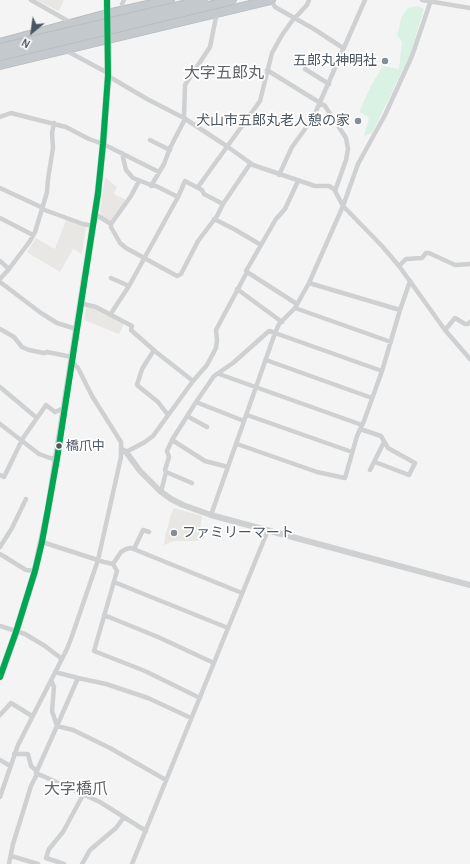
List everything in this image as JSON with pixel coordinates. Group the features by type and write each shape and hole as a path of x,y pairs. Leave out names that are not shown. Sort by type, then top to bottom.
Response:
{"highway":[{"path":"0,43 107,14 170,0"},
{"path":"0,48 204,0"},
{"path":"0,56 233,0"},
{"path":"0,65 271,0"}],"main road":[{"path":"0,677 35,571 42,542 57,459 95,214 103,144 108,75 107,0"}],"street":[{"path":"32,0 68,21 70,25"},
{"path":"271,0 275,7 296,18 343,48"},
{"path":"198,187 260,101 272,53 292,21 307,5 309,0"},
{"path":"279,175 292,147 313,118 320,104 365,0"},
{"path":"422,0 430,0 470,8"},
{"path":"211,515 257,388 275,333 279,324 296,306 309,283 343,206 358,164 384,115 412,56 430,0"},
{"path":"151,186 185,118 185,85 210,47 218,12"},
{"path":"64,49 147,99 185,118 228,146 250,164 298,181 316,186 329,186 335,190 343,206 382,246 399,266 445,330 470,359"},
{"path":"305,69 329,84"},
{"path":"268,70 325,106 346,138 348,143 346,160 335,190"},
{"path":"0,117 11,112 66,127 159,172"},
{"path":"0,279 25,250 33,235 42,209 47,192 53,148 52,133 54,123"},
{"path":"150,140 170,150"},
{"path":"122,153 126,170 129,174 140,181 151,186 156,186 178,197"},
{"path":"95,214 111,224 111,227 122,245 177,276 181,274 198,241 250,164"},
{"path":"111,224 140,181"},
{"path":"110,315 144,258 178,197 185,181 198,187 204,194 223,204"},
{"path":"124,451 149,440 193,380 207,365 216,348 216,330 247,272 246,271 276,219 285,208 298,181"},
{"path":"0,188 40,206 42,209 83,224 93,226"},
{"path":"0,218 33,235"},
{"path":"214,219 261,245"},
{"path":"399,266 406,259 422,258 429,252 455,265 470,264"},
{"path":"0,261 9,268"},
{"path":"247,272 296,306 391,342"},
{"path":"111,278 128,286"},
{"path":"237,444 317,472 345,478 352,452 382,371 410,281"},
{"path":"0,282 41,313 57,323 76,329"},
{"path":"309,283 400,310"},
{"path":"237,289 282,322"},
{"path":"80,303 96,307 132,326 131,330 193,380"},
{"path":"445,330 455,318 465,324 470,322"},
{"path":"0,329 14,337 22,347 28,350 44,353 47,352 72,359 92,396 121,442 124,451 140,471 170,499 211,515 470,585"},
{"path":"161,492 169,457 168,451 172,440 210,381 214,376 233,363 269,331 382,371"},
{"path":"154,350 142,369 137,385 158,402 168,415"},
{"path":"266,360 372,398"},
{"path":"219,374 361,427 381,436 388,448 415,463 409,475 375,462"},
{"path":"0,387 37,418"},
{"path":"196,402 244,421"},
{"path":"0,475 4,477 22,441 46,405 55,412 64,408"},
{"path":"247,415 352,452"},
{"path":"187,416 207,428"},
{"path":"0,424 39,454 57,459"},
{"path":"172,440 206,461 228,467"},
{"path":"370,470 384,442"},
{"path":"0,797 14,754 71,639 98,560 124,451"},
{"path":"166,472 192,484"},
{"path":"0,547 12,528 26,499"},
{"path":"134,550 143,530 149,532"},
{"path":"132,864 268,530"},
{"path":"42,542 113,564 117,571 94,651 145,671 200,698"},
{"path":"113,564 121,552 131,548 242,593"},
{"path":"0,554 26,570 35,571"},
{"path":"114,582 228,628"},
{"path":"104,616 158,637 214,663"},
{"path":"0,626 25,634 45,646 62,659"},
{"path":"55,672 106,684 148,698 191,718"},
{"path":"9,864 13,844 31,786 78,678"},
{"path":"51,680 54,687 52,711 58,726"},
{"path":"0,715 11,703 32,716"},
{"path":"58,726 73,730 110,748 166,780"},
{"path":"14,754 28,754 31,766 37,773 109,807 146,831"},
{"path":"0,760 10,766"},
{"path":"64,864 46,858 49,849 63,832 84,795"},
{"path":"82,864 90,850 116,828 124,817"},
{"path":"11,856 38,864"}],"shaded area":[{"path":"36,0 64,0 59,11"},
{"path":"105,177 117,187 114,194 126,200 111,221 102,217 100,212"},
{"path":"66,220 86,227 82,254 73,249 60,272 27,252 36,238 55,249"},
{"path":"86,306 96,309 124,324 119,334 84,320"},
{"path":"174,508 202,516 198,541 174,541 164,545 171,514"}],"green space":[{"path":"418,6 424,9 410,55 372,133 364,136 369,118 360,112 362,105 383,66 399,69 402,42 397,35 402,16 408,8"}],"transit line":[{"path":"0,677 35,571 42,542 57,459 98,193 108,76 107,0"}],"place":[{"name":"五郎丸神明社","path":"385,61"},
{"name":"犬山市五郎丸老人憩の家","path":"358,121"},
{"name":"橋爪中","path":"59,446"},
{"name":"ファミリーマート","path":"174,533"}],"district":[{"name":"大字五郎丸","path":"224,73"},
{"name":"大字橋爪","path":"76,789"}]}
